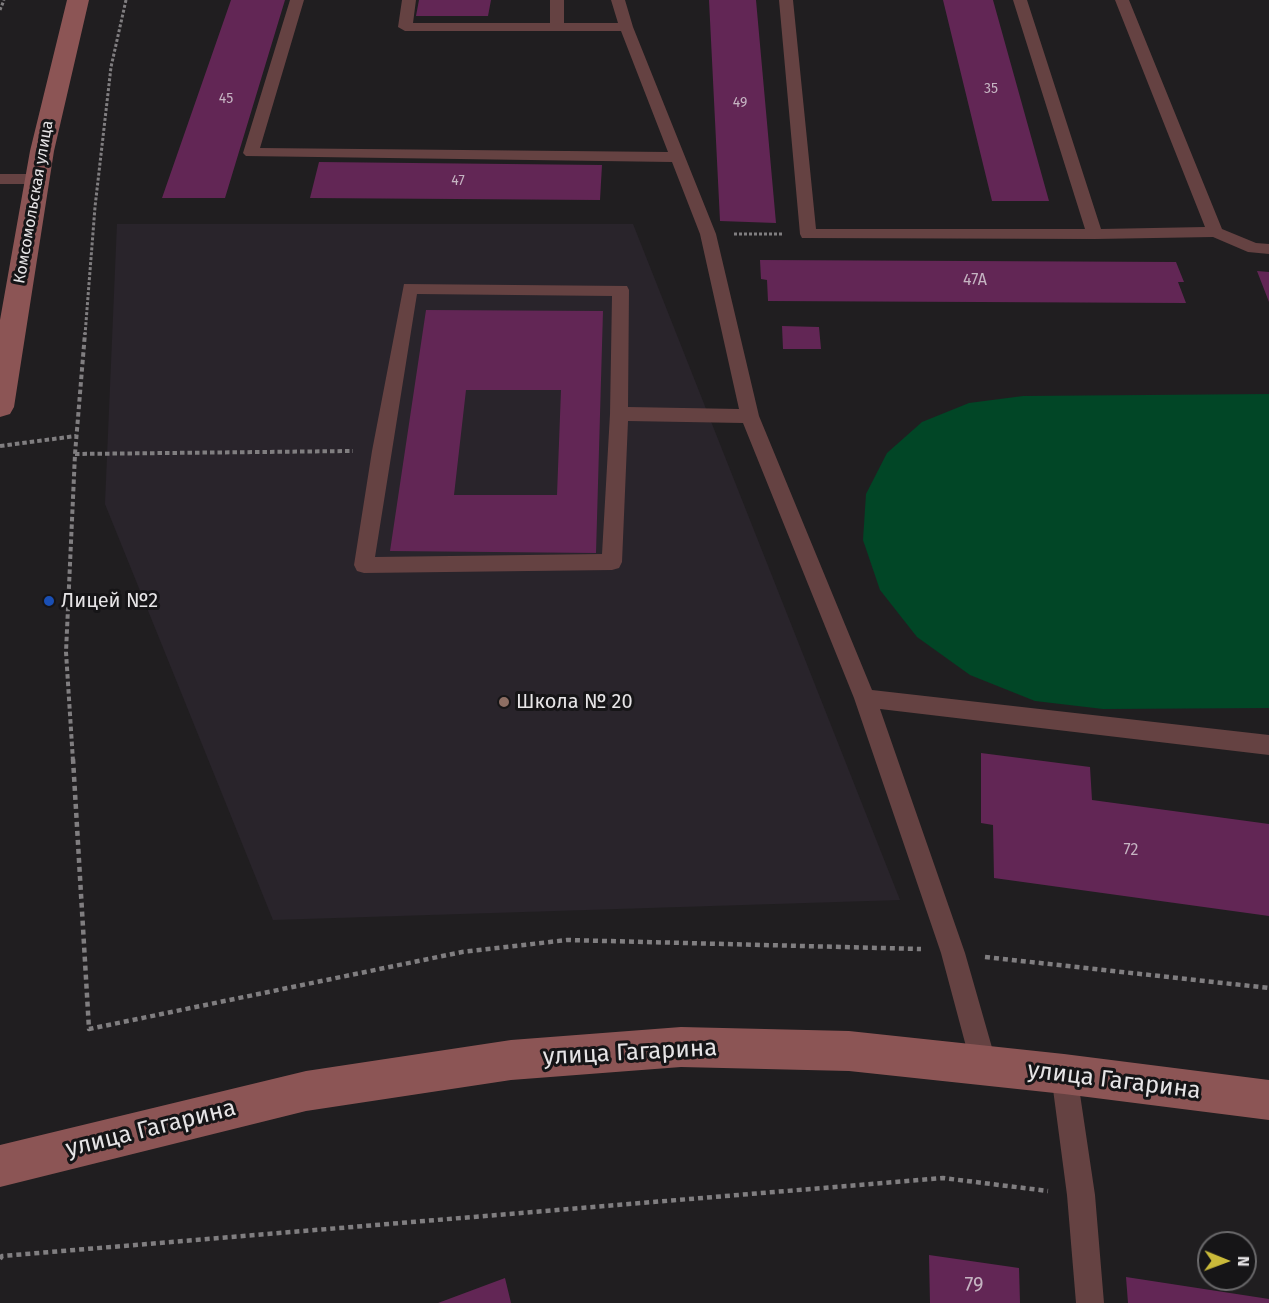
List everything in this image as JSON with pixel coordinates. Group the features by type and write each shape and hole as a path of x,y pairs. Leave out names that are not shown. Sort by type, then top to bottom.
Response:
{"main road":[{"name":"Комсомольская улица","path":"0,407 36,179 59,63 78,0"},
{"name":"улица Гагарина","path":"0,1166 306,1091 511,1060 681,1047 849,1051 1064,1074 1269,1100"}],"lane":[{"path":"297,0 251,153 678,156"},
{"path":"409,0 405,27 626,27"},
{"path":"556,27 557,0"},
{"path":"618,0 626,27 708,234 750,416 865,698 953,953 984,1065"},
{"path":"786,0 808,234 1095,234 1215,231 1254,248 1269,249"},
{"path":"1020,0 1095,234"},
{"path":"1122,0 1215,231"},
{"path":"0,179 36,179"},
{"path":"410,288 621,290 619,414 612,562 364,565 381,451 410,288"},
{"path":"619,414 750,416"},
{"path":"865,698 1269,745"},
{"path":"1064,1074 1081,1196 1090,1303"}],"path":[{"path":"0,10 4,0"},
{"path":"126,0 111,67 95,207 76,436 66,652 89,1029 462,952 567,940 910,948 1269,988"},
{"path":"708,234 808,234"},
{"path":"0,446 76,436"},
{"path":"75,454 381,451"},
{"path":"0,1259 2,1256 943,1178 1081,1196"}],"shaded area":[{"name":"Школа № 20","path":"117,224 633,224 900,900 273,920 105,504"}],"green space":[{"path":"1269,394 1269,708 1103,709 1035,701 970,675 917,637 880,590 863,540 866,494 887,453 922,422 969,403 1023,396"}],"building":[{"path":"231,0 285,0 225,198 162,198"},
{"path":"419,0 491,0 488,16 416,16"},
{"path":"709,0 756,0 776,223 720,221"},
{"path":"943,0 993,0 1049,201 992,201"},
{"path":"319,162 602,165 600,200 310,198"},
{"path":"760,260 1176,262 1184,282 1178,282 1186,303 768,301 767,280 761,279"},
{"path":"1257,271 1269,272 1269,302"},
{"path":"426,310 603,311 596,553 390,551","holes":["466,390 561,390 557,495 454,495"]},
{"path":"782,326 819,327 821,349 783,349"},
{"path":"981,753 1090,767 1092,800 1269,824 1269,916 994,878 993,825 981,823"},
{"path":"929,1255 1019,1268 1020,1303 930,1303"},
{"path":"1126,1277 1197,1288 1197,1291 1217,1291 1269,1299 1269,1303 1128,1303"},
{"path":"505,1278 511,1303 438,1303"}],"place":[{"name":"Лицей №2","path":"49,601"},
{"name":"Школа № 20","path":"504,702"}]}
